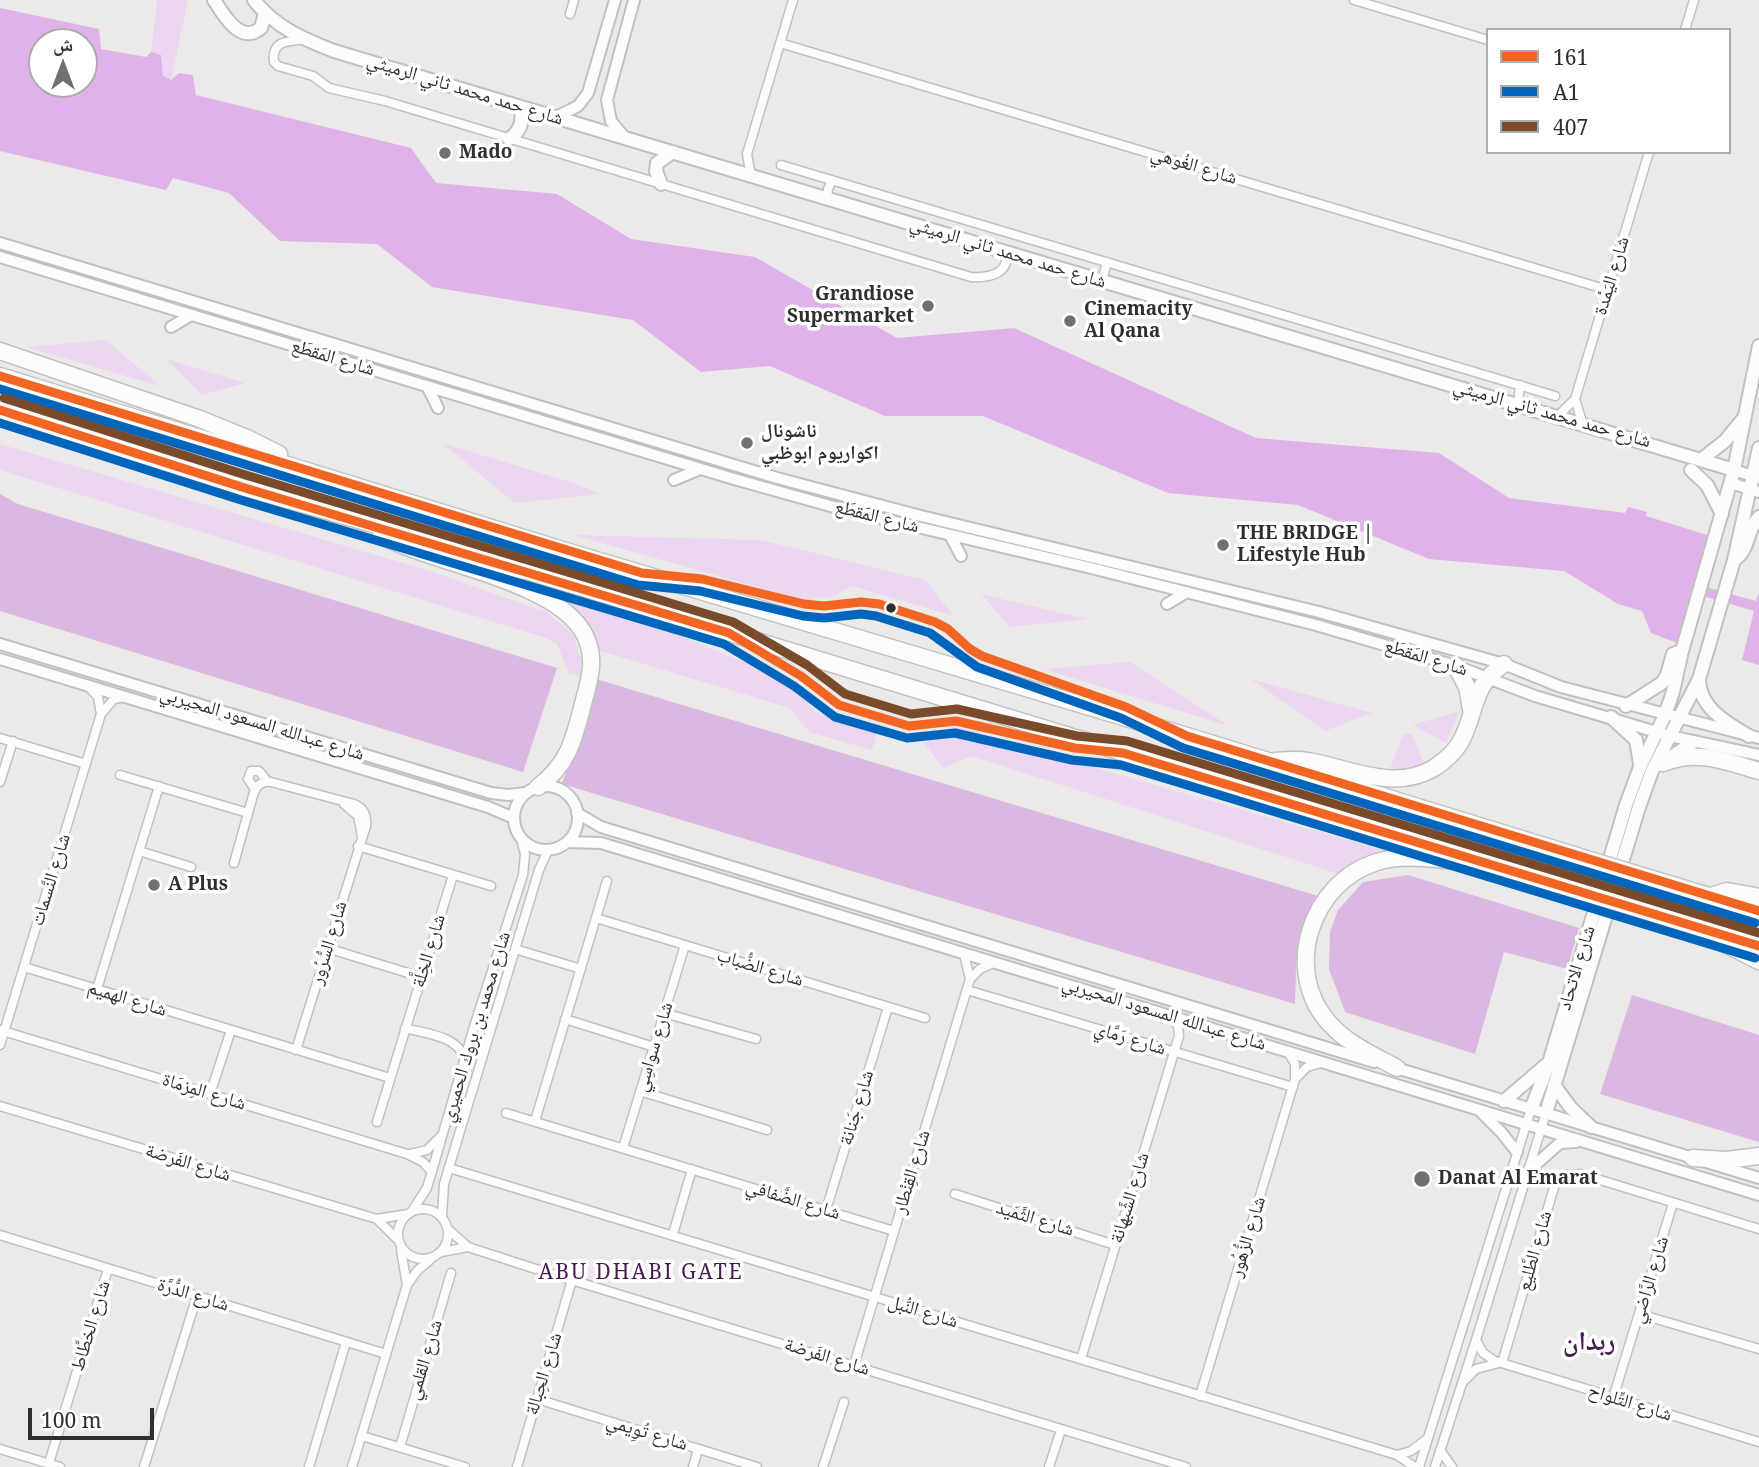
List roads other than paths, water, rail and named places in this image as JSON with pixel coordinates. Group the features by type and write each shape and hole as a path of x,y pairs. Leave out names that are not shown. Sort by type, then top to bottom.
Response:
{"highway":[{"path":"0,351 225,428 266,447 299,467"},
{"path":"0,376 566,551 1759,911"},
{"path":"0,410 245,488 359,520 1759,946"},
{"path":"359,520 399,544 542,597 560,606 579,624 589,646 591,674 564,761 553,776 532,790"},
{"path":"1265,762 1307,761 1378,778 1412,777 1443,762 1455,751 1464,736 1478,692 1488,677 1504,664"},
{"path":"1456,666 1467,687 1471,712"},
{"path":"1652,767 1687,755 1700,755 1759,771"},
{"path":"1397,1068 1345,1039 1319,1009 1307,975 1306,953 1311,927 1322,904 1341,882 1360,869 1379,861 1413,858 1487,863"},
{"path":"1709,897 1727,891 1759,897"},
{"path":"1698,927 1716,940 1759,961"},
{"path":"1693,1158 1727,1160 1759,1156"}],"main road":[{"path":"214,0 231,24 247,34 261,28 265,13"},
{"name":"شارع حمد محمد ثاني الرميثي","path":"254,0 265,13 295,35 351,56 1702,459 1733,477"},
{"path":"509,139 520,127 520,107"},
{"path":"661,184 656,171 657,163 673,152"},
{"name":"شارع الاتحاد","path":"1546,1113 1631,828 1652,767 1657,732 1665,715 1733,477 1759,346"},
{"path":"1702,459 1725,441 1745,415"},
{"name":"شارع الاتحاد","path":"1531,1109 1652,767 1699,679 1755,484 1759,448"},
{"path":"1691,470 1707,485 1722,514"},
{"path":"1734,560 1745,549 1751,528 1759,517"},
{"path":"1626,706 1662,683 1673,654 1682,651"},
{"path":"1699,679 1702,696 1711,709 1725,721 1754,737"},
{"path":"1611,717 1636,740 1652,767 1694,742"},
{"path":"1504,1101 1549,1063"},
{"path":"1554,1085 1571,1108 1591,1127"}],"street":[{"path":"570,14 574,0"},
{"path":"556,117 578,106 588,93 615,0"},
{"path":"625,138 611,121 607,100 634,0"},
{"path":"751,176 747,154 793,0"},
{"path":"1354,0 1486,39"},
{"path":"1686,28 1694,0"},
{"path":"305,40 286,41 277,45 273,53 275,63 313,76 334,90 377,98 971,277 999,273 1007,263 1006,252"},
{"name":"شارع الغُوهي","path":"780,43 1608,290"},
{"path":"730,170 747,154"},
{"name":"شارع اليَمْدة","path":"1557,417 1575,399 1648,154"},
{"path":"781,165 1555,396"},
{"path":"822,197 828,189 828,178"},
{"name":"شارع المَقطَع","path":"0,243 739,467 947,522 1309,609 1504,664 1561,687 1626,706 1754,737"},
{"name":"شارع المَقطَع","path":"0,257 699,469 841,509 1303,621 1456,666 1535,696 1670,736 1759,755"},
{"path":"1097,280 1103,271 1103,261"},
{"path":"84,282 87,269"},
{"path":"171,327 191,315"},
{"path":"426,372 425,385 438,408"},
{"path":"1518,404 1520,385"},
{"path":"1575,399 1583,425"},
{"path":"674,480 699,469"},
{"name":"شارع حمد محمد ثاني الرميثي","path":"1733,477 1755,484"},
{"path":"947,522 947,535 961,556"},
{"path":"1167,604 1187,592"},
{"name":"شارع عبدالله المسعود المحيربي","path":"0,645 491,793 509,795 532,790"},
{"name":"شارع عبدالله المسعود المحيربي","path":"0,659 488,807 514,818"},
{"path":"87,685 98,696 101,714"},
{"path":"101,714 114,699 128,697"},
{"name":"شارع النَّسمات","path":"0,1045 2,1031 101,714"},
{"path":"0,737 86,764"},
{"path":"0,782 13,741"},
{"name":"شارع السُّرُور","path":"234,863 255,789 248,779 251,771 259,771 267,781 343,803 358,816 362,836 296,1050"},
{"path":"120,775 248,813"},
{"path":"255,789 267,781"},
{"path":"97,989 159,786"},
{"path":"547,786 563,791 570,797 577,813 578,823 568,842 548,850 533,847 521,839 514,818 519,800 532,790 547,786"},
{"name":"شارع عبدالله المسعود المحيربي","path":"577,813 601,827 1759,1178"},
{"name":"شارع محمد بن بروك الحميري","path":"410,1212 424,1194 432,1172 473,1030 523,875 525,854 521,839"},
{"name":"شارع عبدالله المسعود المحيربي","path":"568,842 601,843 1759,1195"},
{"path":"358,846 491,886"},
{"name":"شارع محمد بن بروك الحميري","path":"442,1216 443,1192 449,1168 541,863 548,850"},
{"path":"139,851 191,867"},
{"name":"شارع الخِلَّة","path":"377,1122 453,875"},
{"path":"535,1121 607,881"},
{"name":"شارع الضُّباب","path":"596,918 925,1018"},
{"name":"شارع سواسِي","path":"622,1148 685,945"},
{"path":"327,948 421,977"},
{"path":"515,949 581,969"},
{"name":"شارع القِنْطار","path":"854,1365 970,979 964,954"},
{"path":"970,979 980,969 993,963"},
{"name":"شارع الهميم","path":"24,967 390,1078"},
{"name":"شارع رَمَّاي","path":"967,990 1174,1052 1294,1083"},
{"name":"شارع جَنانة","path":"826,1210 888,1007"},
{"path":"664,1013 756,1040"},
{"path":"1174,1018 1179,1036"},
{"path":"565,1019 654,1047"},
{"path":"1179,1036 1196,1025"},
{"path":"405,1028 451,1041 460,1048 465,1059"},
{"path":"210,1094 231,1030"},
{"path":"451,1041 473,1030"},
{"name":"شارع المِزمَاة","path":"2,1031 407,1154 418,1159 432,1172"},
{"name":"شارع الشَّبهانة","path":"1080,1359 1179,1036"},
{"path":"1288,1052 1295,1065 1294,1083"},
{"path":"1294,1083 1307,1067 1324,1062"},
{"name":"شارع الزُّهُور","path":"1200,1395 1294,1083"},
{"path":"640,1091 767,1130"},
{"name":"شارع الفَرضة","path":"0,1106 377,1219 410,1212"},
{"path":"1473,1106 1495,1124 1517,1153"},
{"name":"شارع الاتحاد","path":"1417,1467 1531,1109"},
{"name":"شارع الضَّفافي","path":"506,1113 894,1231"},
{"name":"شارع الاتحاد","path":"1435,1467 1546,1113"},
{"path":"407,1154 427,1150 445,1130"},
{"path":"1527,1172 1560,1143 1591,1144"},
{"name":"شارع النُّبل","path":"449,1168 1397,1455 1417,1467"},
{"path":"673,1234 692,1169"},
{"name":"شارع الطَّليع","path":"1502,1363 1555,1184 1566,1175 1581,1174 1759,1229"},
{"name":"شارع الثَّمَيد","path":"955,1194 1115,1245"},
{"name":"شارع الرَّاضي","path":"1613,1398 1673,1203"},
{"path":"352,1467 407,1285 417,1271 441,1252 447,1243 448,1229 442,1216 431,1210 410,1212 398,1227 407,1285"},
{"name":"شارع الفَرضة","path":"377,1219 399,1243"},
{"name":"شارع الفَرضة","path":"448,1229 468,1247 1181,1466"},
{"name":"شارع الدُّرَّة","path":"0,1235 386,1354"},
{"path":"399,1243 412,1257 432,1258"},
{"name":"شارع الفَرضة","path":"441,1252 468,1247"},
{"name":"شارع الخطَّاط","path":"48,1464 108,1269"},
{"name":"شارع القلمي","path":"400,1447 451,1273"},
{"name":"شارع الحِبالة","path":"517,1467 572,1280"},
{"path":"144,1467 197,1296"},
{"path":"1639,1314 1759,1349"},
{"name":"شارع التِّلواح","path":"1476,1340 1488,1358 1759,1442"},
{"path":"309,1467 346,1342"},
{"path":"1463,1382 1476,1369 1502,1363"},
{"name":"شارع تُوِيمي","path":"537,1399 757,1467"},
{"path":"823,1467 844,1402"},
{"path":"1049,1467 1061,1430"},
{"path":"362,1436 465,1467"},
{"path":"1397,1455 1417,1447 1428,1438"},
{"path":"0,1449 60,1467"},
{"path":"693,1467 698,1449"},
{"path":"1440,1450 1452,1467"}],"place":[{"name":"Mado","path":"445,153"},
{"name":"Grandiose Supermarket","path":"928,306"},
{"name":"Cinemacity Al Qana","path":"1070,321"},
{"name":"ناشونال اكواريوم ابوظبي","path":"747,443"},
{"name":"THE BRIDGE | Lifestyle Hub","path":"1223,545"},
{"name":"A Plus","path":"154,885"},
{"name":"Danat Al Emarat","path":"1422,1179"}],"district":[{"name":"ABU DHABI GATE","path":"641,1273"},
{"name":"ربدان","path":"1589,1343"}]}
